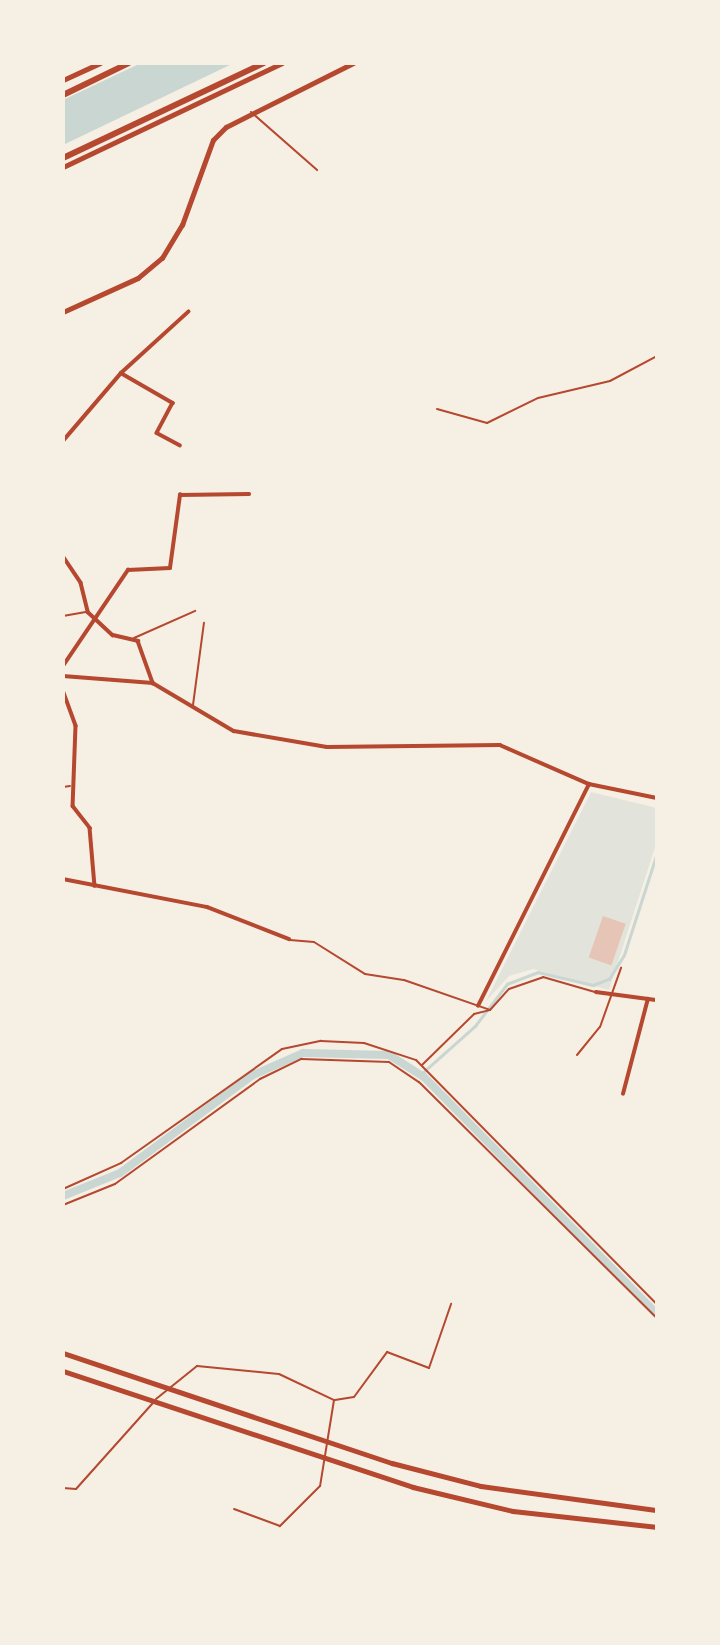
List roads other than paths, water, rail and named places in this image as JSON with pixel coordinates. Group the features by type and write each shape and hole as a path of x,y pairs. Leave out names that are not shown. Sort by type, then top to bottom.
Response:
{"highway":[{"path":"63,95 130,63"},
{"path":"63,158 264,63"}],"main road":[{"path":"63,80 100,63"},
{"path":"63,167 282,63"}],"street":[{"path":"63,312 138,278 162,258 183,225 213,140 251,112 353,63"},
{"path":"63,441 121,373 188,312"},
{"path":"121,373 173,403 157,433 180,445"},
{"path":"63,666 96,624 128,570 170,568 180,495 249,494"},
{"path":"63,556 96,624 133,638 153,683"},
{"path":"63,676 153,683 234,731 327,747 500,745 589,784 657,798"},
{"path":"63,690 76,726 70,786 73,806 90,828 95,886"},
{"path":"478,1006 589,784"},
{"path":"63,879 207,907 289,939"},
{"path":"596,992 657,1000"},
{"path":"623,1094 648,999"},
{"path":"63,1353 328,1442 481,1486 657,1510"},
{"path":"63,1371 321,1458 513,1511 657,1527"}],"lane":[{"path":"251,112 317,170"},
{"path":"437,409 487,423 538,397 610,380 657,356"},
{"path":"63,566 70,566"},
{"path":"133,638 195,611"},
{"path":"63,616 88,612"},
{"path":"192,706 204,623"},
{"path":"63,787 70,786"},
{"path":"289,939 314,942 365,974 490,1010"},
{"path":"577,1055 600,1027 621,968"},
{"path":"421,1065 474,1014 490,1010 509,989 543,977 596,992"},
{"path":"63,1189 121,1163 282,1049 321,1041 364,1043 403,1052 421,1065 657,1304"},
{"path":"63,1205 115,1185 260,1079 301,1059 389,1062 419,1083 657,1318"},
{"path":"63,1488 76,1489 155,1400 197,1366 240,1367 279,1374 334,1400 354,1397 387,1352 429,1368 451,1304"},
{"path":"234,1509 279,1526 320,1486 321,1458 328,1442 334,1400"}],"waterway":[{"path":"420,1075 475,1026 507,984 538,972 593,985 609,979 624,955 657,853"},
{"path":"63,1196 120,1173 253,1075 303,1053 389,1055 424,1077 657,1314"}]}
